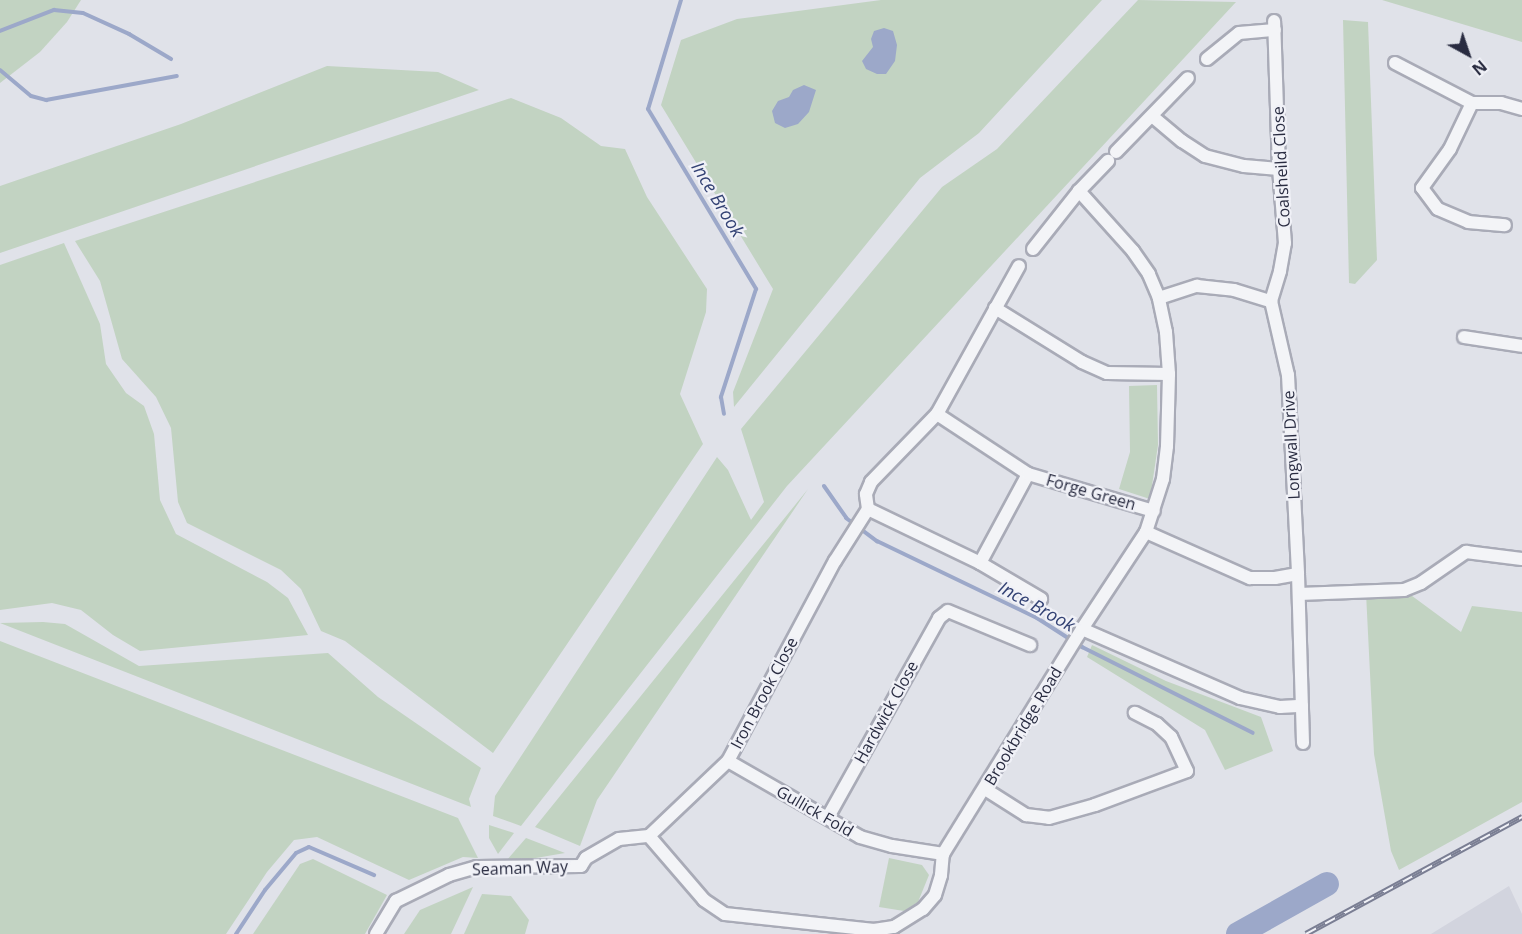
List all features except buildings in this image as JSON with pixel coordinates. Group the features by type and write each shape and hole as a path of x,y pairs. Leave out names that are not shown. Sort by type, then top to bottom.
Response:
{"street":[{"name":"Coalsheild Close","path":"1207,59 1239,33 1275,26 1279,169 1285,243 1271,301"},
{"path":"1395,63 1472,103 1501,103 1522,109"},
{"path":"1033,249 1079,191 1188,78"},
{"path":"1472,103 1450,149 1422,188 1438,209 1458,218 1468,222 1505,225"},
{"path":"1152,116 1182,141 1205,156 1244,166 1279,169"},
{"name":"Brookbridge Road","path":"649,836 704,900 725,914 874,930 894,927 923,909 935,895 941,875 943,854 1080,632 1146,532 1163,479 1167,446 1169,374 1166,332 1159,298 1149,274 1133,250 1079,191"},
{"path":"1018,266 937,414 871,482 866,494 867,511 980,563 1041,598"},
{"path":"1159,298 1197,286 1234,290 1271,301"},
{"name":"Longwall Drive","path":"1271,301 1288,375 1299,574 1303,743"},
{"path":"995,308 1082,362 1107,373 1169,374"},
{"path":"1464,337 1522,346"},
{"name":"Forge Green","path":"937,414 1028,474 1154,511"},
{"name":"Forge Green","path":"980,563 1028,474"},
{"name":"Iron Brook Close","path":"649,836 728,761 835,561 867,511"},
{"path":"1146,532 1250,578 1275,578 1299,574"},
{"path":"1299,594 1355,594 1404,590 1421,583 1466,552 1522,559"},
{"name":"Hardwick Close","path":"828,817 939,618 948,611 1030,645"},
{"path":"1080,632 1240,698 1280,707 1302,706"},
{"path":"985,789 1026,815 1049,818 1095,805 1187,771 1171,737 1157,724 1135,713"},
{"name":"Gullick Fold","path":"728,761 860,837 892,846 943,854"},
{"name":"Seaman Way","path":"376,934 396,901 449,875 477,867 581,866 586,858 619,838 649,836"}],"shaded area":[{"path":"1509,886 1522,914 1522,934 1431,934"}],"green space":[{"path":"0,0 81,0 67,22 40,52 0,83"},
{"path":"881,0 1102,0 979,133 920,178 734,407 733,392 773,289 661,105 681,40 737,19"},
{"path":"1138,0 1236,2 787,486 521,826 493,816 495,796 717,457 728,470 751,520 764,502 741,429 942,187 997,149"},
{"path":"1382,0 1522,0 1522,42"},
{"path":"1343,20 1368,22 1377,260 1355,284 1349,283"},
{"path":"327,66 438,72 479,90 0,253 0,186 181,124"},
{"path":"511,98 561,118 601,146 625,149 647,197 707,289 706,312 680,394 703,444 493,753 345,641 321,631 301,589 281,570 187,523 178,502 171,428 156,397 122,359 100,281 75,241"},
{"path":"64,243 100,324 106,364 126,393 144,406 154,434 160,500 176,534 267,582 288,598 308,635 140,651 113,635 81,610 52,603 0,610 0,265"},
{"path":"1157,385 1158,445 1150,499 1119,489 1130,452 1129,386"},
{"path":"808,489 597,800 580,846 535,827"},
{"path":"1404,590 1461,632 1472,606 1522,612 1522,802 1399,870 1391,851 1374,754 1366,593"},
{"path":"0,623 65,624 139,666 328,653 378,697 481,768 469,799 471,807"},
{"path":"0,641 458,818 478,858 463,857 409,880 317,837 294,840 267,872 226,934 0,934"},
{"path":"1092,645 1166,681 1261,717 1273,751 1225,770 1205,730 1087,657"},
{"path":"489,825 514,833 498,854 489,838"},
{"path":"526,838 565,853 507,860"},
{"path":"889,858 922,865 929,875 918,902 904,911 879,907"},
{"path":"313,859 387,895 365,934 253,934 300,864"},
{"path":"473,887 451,934 404,934 420,910"},
{"path":"482,894 511,896 529,920 525,934 464,934"}],"water":[{"path":"884,28 893,31 897,45 895,61 886,74 877,74 866,69 862,61 873,47 871,39 874,31"},
{"path":"804,85 816,90 809,112 798,124 785,128 775,123 772,111 778,101 789,97 793,90"}],"waterway":[{"name":"Ince Brook","path":"681,0 648,109 756,289 721,397 724,414"},
{"path":"0,31 54,10 83,13 129,34 171,59"},
{"path":"0,70 31,96 46,100 177,76"},
{"name":"Ince Brook","path":"824,486 846,518 877,541 1037,618 1082,647 1253,733"},
{"path":"236,934 265,890 296,853 309,847 374,875"},
{"path":"1238,934 1327,884"}],"railway":[{"path":"1306,934 1522,817"}]}
